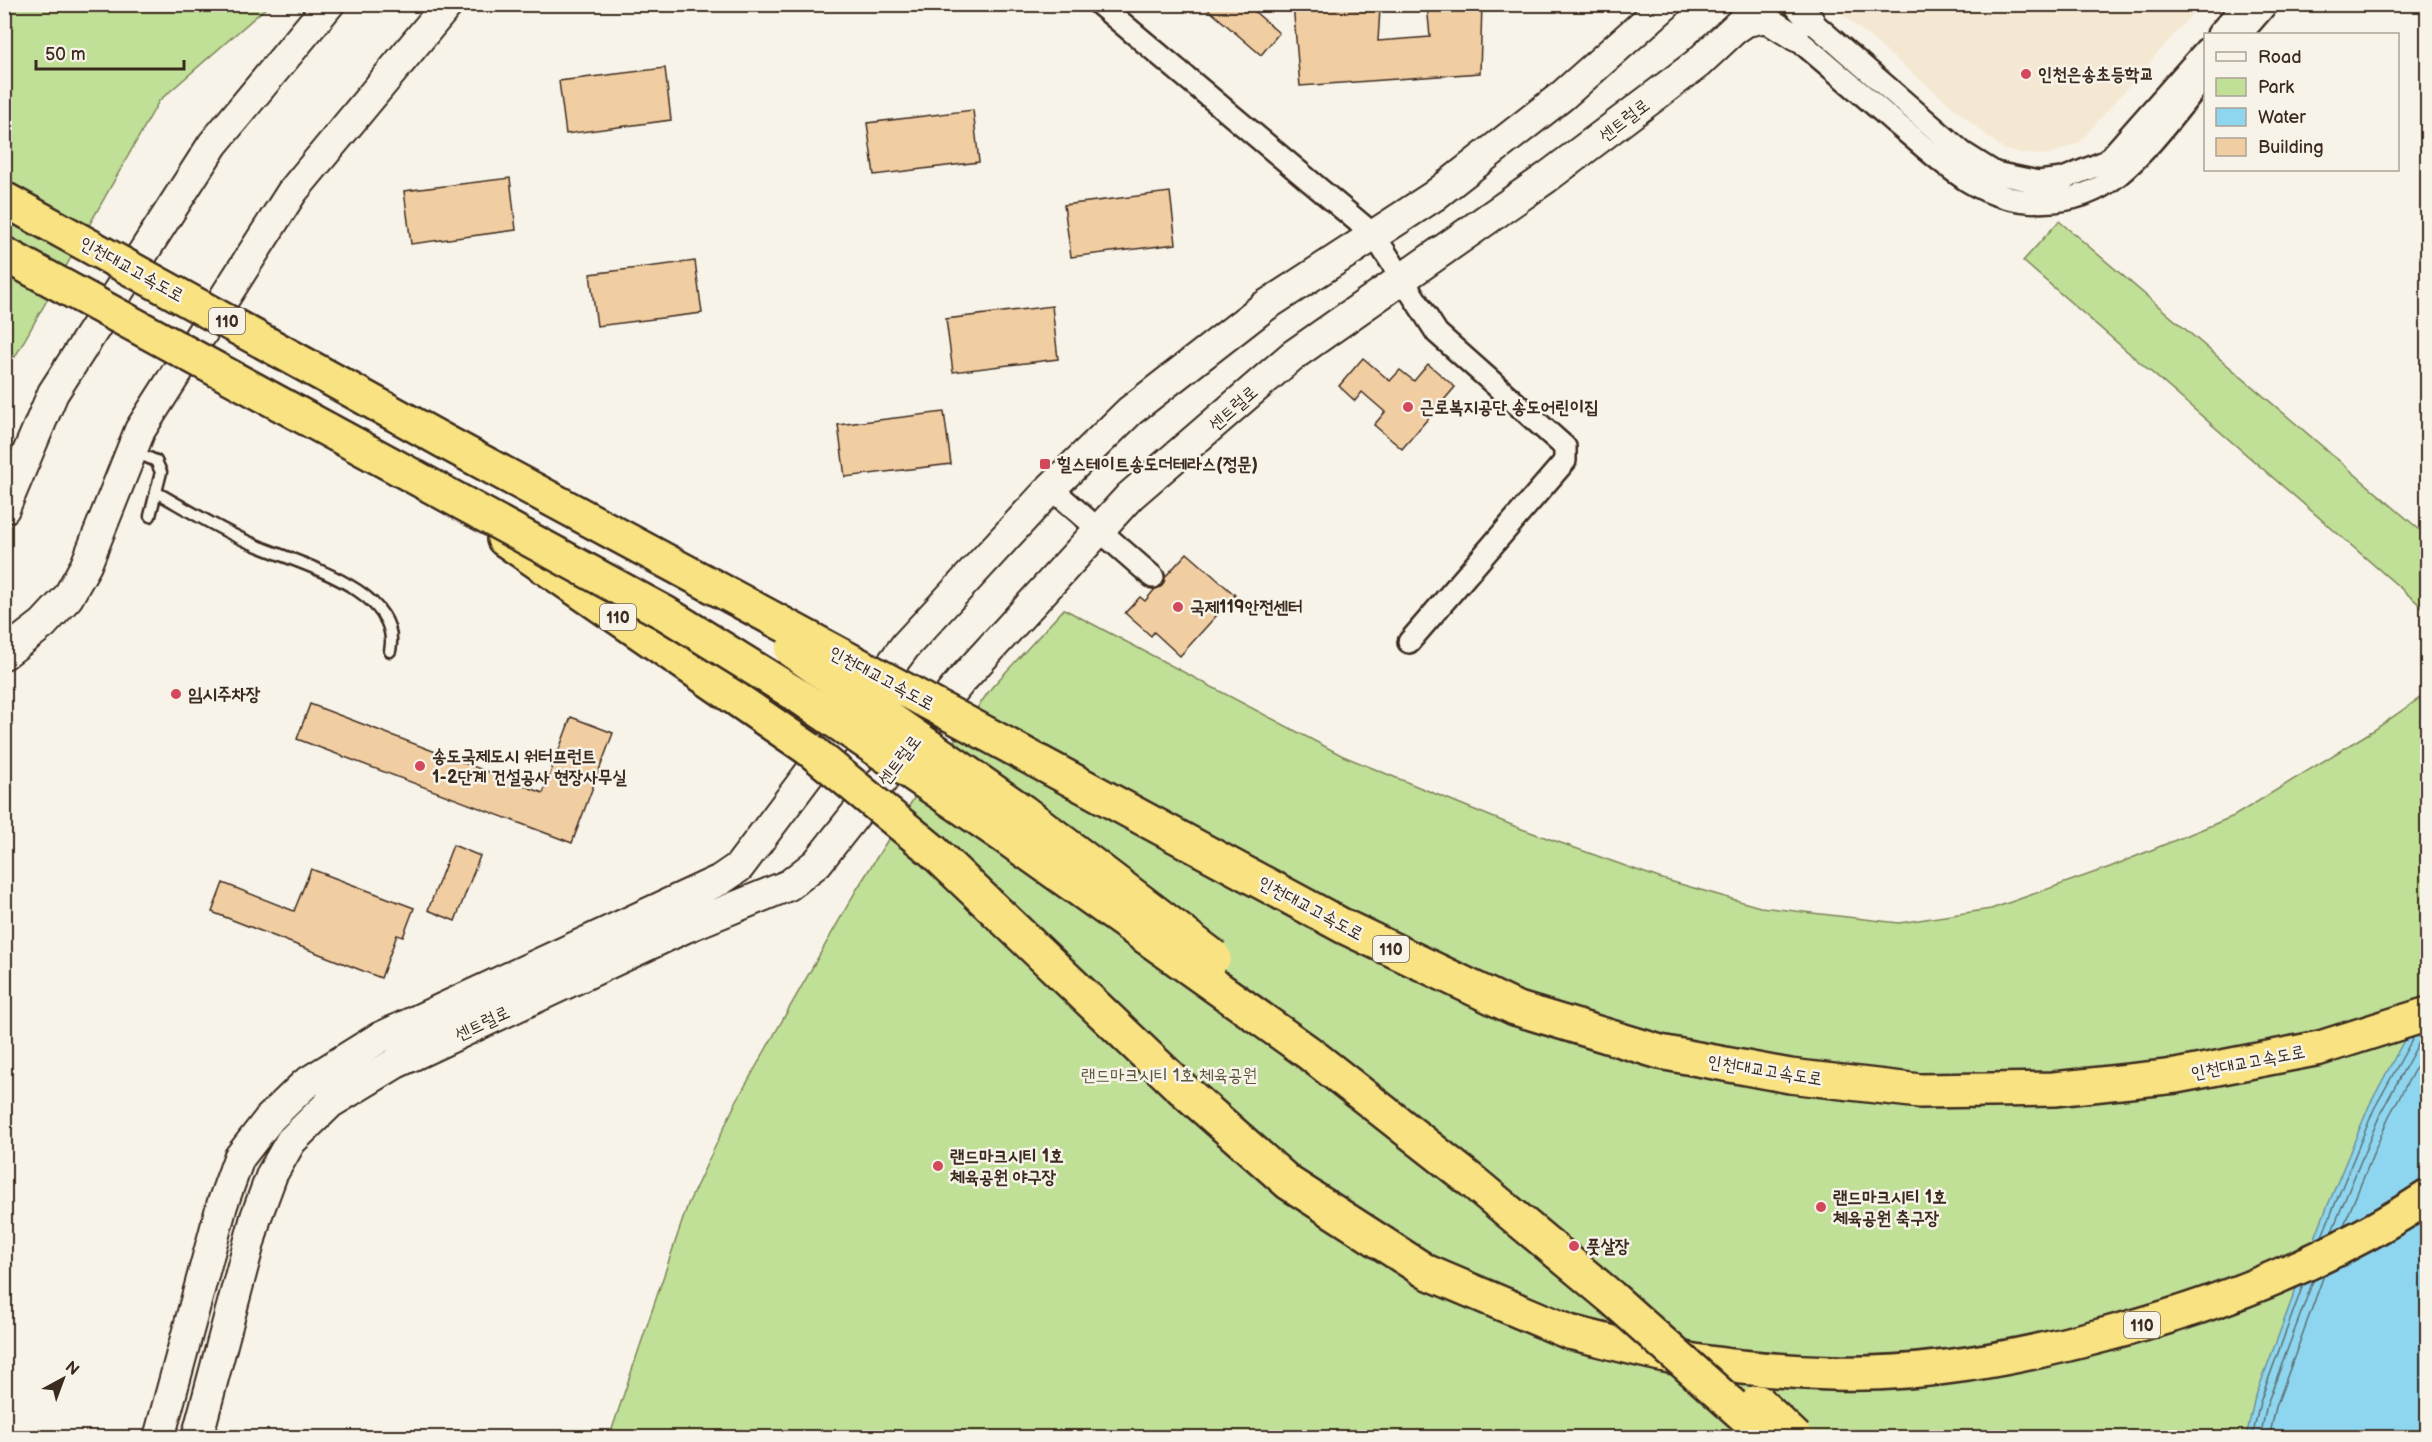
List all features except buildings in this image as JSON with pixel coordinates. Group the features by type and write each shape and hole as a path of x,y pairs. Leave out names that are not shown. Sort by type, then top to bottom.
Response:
{"highway":[{"name":"인천대교고속도로","path":"4,199 449,444 1343,926 1515,1008 1660,1052 1790,1076 1920,1091 2054,1089 2176,1076 2320,1048 2427,1014"},
{"name":"110","path":"4,254 426,485 809,749 932,850 1178,1085 1289,1183 1427,1272 1569,1332 1701,1362 1833,1373 1908,1371 2023,1356 2208,1305 2284,1275 2386,1224 2427,1197"},
{"name":"인천대교고속도로","path":"449,444 708,596 848,688 1022,811 1322,1037 1484,1166 1623,1281 1796,1437"},
{"path":"426,485 665,613 797,695 1168,951 1309,1053 1472,1181 1611,1297 1769,1437"}],"main road":[{"path":"4,509 53,393 213,144 329,4"},
{"path":"4,654 43,624 68,597 86,565 140,430 292,192 448,4"},
{"name":"센트럴로","path":"159,1437 239,1158 270,1118 305,1084 379,1038 720,879 739,867 906,645 1051,488 1139,404 1264,306 1434,196 1553,103 1666,4"},
{"name":"센트럴로","path":"197,1437 256,1217 272,1174 291,1141 330,1103 396,1063 686,927 789,885 817,863 960,682 1130,496 1292,356 1546,178 1697,64 1761,4"}],"street":[{"path":"1099,4 1374,235 1437,333 1559,440 1567,455 1560,468 1409,642"},
{"path":"2219,33 2244,4"},
{"path":"2242,33 2266,4"},
{"path":"1729,34 1748,23 1766,19 1801,21 1963,153 1995,173 2038,182 2062,179 2107,160 2204,50"},
{"path":"1801,21 1950,169 1985,190 2030,202 2070,199 2105,184 2118,175 2204,77"},
{"path":"1051,488 1153,578"}],"lane":[{"path":"131,451 156,461 160,466 161,471 150,516"},
{"path":"156,492 227,532 325,573 364,595 380,608 388,620 390,651"}],"path":[{"path":"49,4 67,8 88,4"}],"shaded area":[{"name":"인천은송초등학교","path":"1831,5 2200,5 2079,143 2049,154 2034,155 2004,150"}],"green space":[{"path":"4,5 269,5 159,101 15,357 4,351"},
{"path":"2059,221 2427,536 2427,611 2023,261"},
{"name":"랜드마크시티 1호 체육공원","path":"1064,609 1343,756 1519,828 1659,878 1760,907 1899,923 1991,909 2110,867 2234,816 2374,730 2427,693 2427,1012 2249,1437 609,1438 688,1204 737,1100 857,889 919,790 992,687"}],"water":[{"path":"2427,997 2427,1437 2246,1438 2254,1401 2321,1222 2369,1106"}],"place":[{"name":"인천은송초등학교","path":"2026,74"},
{"name":"근로복지공단 송도어린이집","path":"1408,407"},
{"name":"힐스테이트송도더테라스(정문)","path":"1045,464"},
{"name":"국제119안전센터","path":"1178,607"},
{"name":"임시주차장","path":"176,694"},
{"name":"송도국제도시 워터프런트 1-2단계 건설공사 현장사무실","path":"420,766"},
{"name":"랜드마크시티 1호 체육공원 야구장","path":"938,1166"},
{"name":"랜드마크시티 1호 체육공원 축구장","path":"1821,1207"},
{"name":"풋살장","path":"1574,1246"}]}
